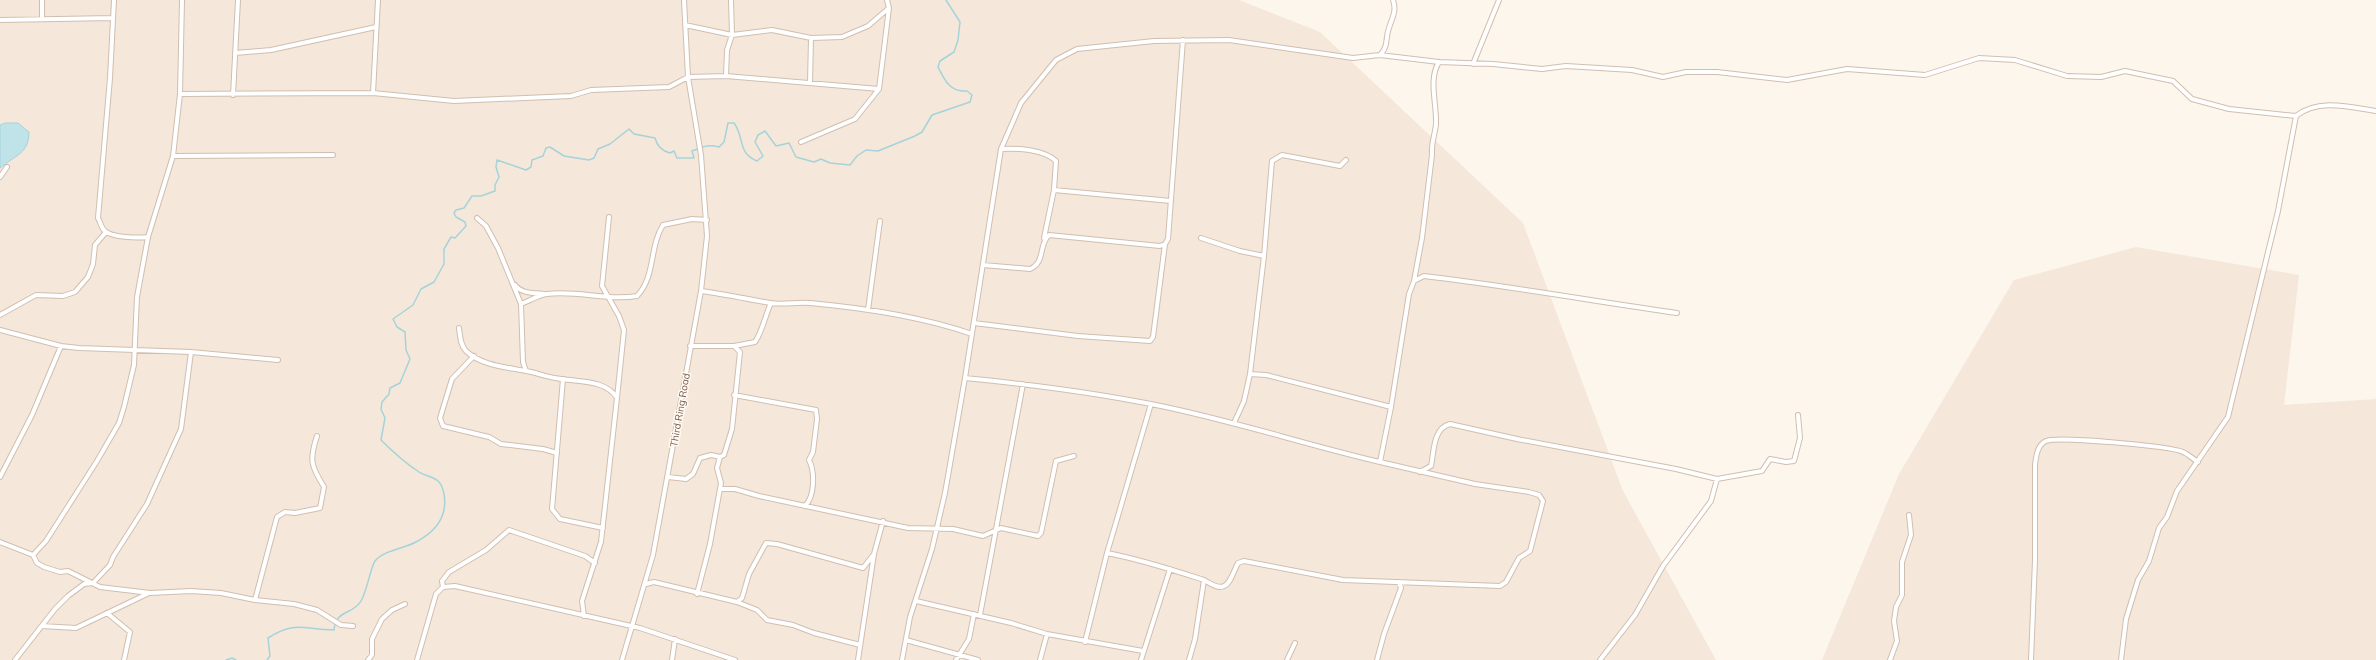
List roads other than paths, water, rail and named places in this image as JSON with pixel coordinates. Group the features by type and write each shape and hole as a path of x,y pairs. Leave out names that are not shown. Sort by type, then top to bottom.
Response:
{"street":[{"path":"42,0 42,19"},
{"path":"114,0 98,218 103,230 106,232 125,237 148,237"},
{"path":"33,555 50,534 97,461 119,423 131,378 135,349 137,297 148,237 173,156 180,94 182,0"},
{"path":"233,95 238,0"},
{"path":"373,94 378,0"},
{"name":"Third Ring Road","path":"622,660 646,584 668,477 690,346 701,291 707,236 702,155 688,76 684,0"},
{"path":"726,76 727,50 732,35 731,0"},
{"path":"801,142 855,119 879,89 889,8 887,0"},
{"path":"1380,54 1387,44 1388,28 1395,12 1393,0"},
{"path":"1473,64 1499,0"},
{"path":"685,25 732,35 772,30 811,38 842,38 868,26 889,8"},
{"path":"0,20 113,18"},
{"path":"235,53 272,50 376,27"},
{"path":"810,83 811,38"},
{"path":"974,323 1078,336 1150,341 1153,337 1165,244 1168,239 1183,40"},
{"path":"902,660 916,600 945,493 974,323 1001,149 1021,103 1056,60 1077,49 1183,40 1229,40 1353,58 1380,54 1438,62 1493,64 1542,69 1566,66 1632,70 1663,77 1686,72 1717,72 1787,80 1848,69 1925,75 1979,58 2015,60 2067,76 2101,77 2125,71 2173,81 2192,99 2229,109 2296,116"},
{"path":"1380,462 1391,407 1409,294 1414,280 1422,238 1432,155 1431,141 1436,125 1433,74 1438,62"},
{"path":"180,94 373,94 454,101 566,96 591,90 669,87 688,76 726,76 879,89"},
{"path":"2121,660 2123,634 2138,580 2149,560 2159,528 2167,517 2177,491 2228,418 2278,210 2296,116 2306,108 2336,105 2376,111"},
{"path":"983,265 1030,269 1036,266 1039,262 1054,190 1056,161 1050,156 1015,148 1001,149"},
{"path":"173,156 333,155"},
{"path":"1234,423 1244,401 1250,374 1264,256 1271,168 1276,157 1282,155 1340,166 1346,160"},
{"path":"0,177 7,167"},
{"path":"1054,190 1171,201"},
{"path":"584,616 582,601 603,528 612,430 619,390 620,352 624,330 610,297 602,286 609,217"},
{"path":"477,218 486,226 492,237 521,304 523,362 526,371"},
{"path":"512,281 517,289 545,294 561,293 610,297 637,296 644,288 648,277 654,247 663,225 692,219 707,220"},
{"path":"868,310 880,221"},
{"path":"0,315 36,295 63,296 75,292 88,277 93,264 95,245 106,232"},
{"path":"1044,238 1049,235 1160,246 1165,244"},
{"path":"1201,238 1240,251 1264,256"},
{"path":"1414,280 1424,276 1510,286 1570,297 1677,313"},
{"path":"701,291 738,296 771,303 808,303 868,310 940,323 972,334"},
{"path":"521,304 545,294"},
{"path":"690,346 734,346 755,342 761,334 765,316 771,303"},
{"path":"459,328 461,344 466,350 474,356 498,367 526,371 563,380 591,382 613,390 619,390"},
{"path":"0,330 61,346 106,350 135,349 191,352 278,360"},
{"path":"0,477 32,415 61,346"},
{"path":"697,594 710,544 720,490 721,483 717,468 720,458 724,455 732,429 734,395 740,356 740,352 734,346"},
{"path":"15,660 68,596 84,584 93,583 110,565 113,557 147,504 181,428 191,352"},
{"path":"474,356 452,379 440,418 443,426 489,437 501,444 526,449 543,449 557,453"},
{"path":"1250,374 1266,375 1391,407"},
{"path":"965,378 1023,384 1151,404 1234,423 1350,456 1475,484 1529,492 1539,495 1543,501 1530,551 1519,558 1503,584 1343,580 1244,561 1238,563 1229,582 1223,587 1218,587 1204,580 1170,569 1107,553"},
{"path":"563,380 552,509 554,514 560,518 603,528"},
{"path":"980,615 1023,384"},
{"path":"613,390 617,398"},
{"path":"734,395 758,401 806,406 816,410 817,419 813,452 809,460 813,471 812,494 809,502 805,506"},
{"path":"1085,642 1107,553 1151,404"},
{"path":"1420,472 1431,466 1438,432 1444,426 1450,424 1516,439 1676,469 1717,479 1762,471 1770,459 1786,462 1794,461 1800,438 1798,415"},
{"path":"255,600 277,517 285,512 295,513 320,508 324,487 313,472 313,448 317,436"},
{"path":"2031,660 2035,560 2034,465 2040,447 2045,441 2058,438 2182,451 2198,462"},
{"path":"668,477 686,479 693,474 700,458 711,455 720,458"},
{"path":"720,490 735,489 805,506 883,521 908,528 953,529 983,536 1001,528 1038,536 1041,533 1056,462 1074,456"},
{"path":"1600,660 1636,615 1663,566 1710,501 1717,479"},
{"path":"1890,660 1897,641 1894,621 1896,608 1902,595 1902,562 1911,535 1909,515"},
{"path":"858,660 874,554 883,521"},
{"path":"443,587 442,581 449,572 486,550 509,530 586,556 594,563"},
{"path":"0,542 33,555 37,563 44,568 60,572 68,571 100,587 150,593 214,593 255,600 303,605 317,610 341,625 353,626"},
{"path":"737,602 742,598 749,574 766,543 777,544 863,568 874,554"},
{"path":"1141,660 1170,569"},
{"path":"1189,660 1196,633 1204,580"},
{"path":"646,584 654,582 697,594 737,602 757,610 768,620 860,645"},
{"path":"1377,660 1384,634 1401,588 1399,582"},
{"path":"417,660 436,594 443,587 455,586 632,628 640,628 735,660"},
{"path":"42,626 76,628 121,608 138,597 150,593"},
{"path":"916,600 980,615 1047,634 1085,642 1143,651"},
{"path":"368,660 372,655 372,639 382,618 392,610 405,604"},
{"path":"107,613 130,632 129,644 124,660"},
{"path":"957,658 969,639 974,614"},
{"path":"1040,660 1047,634"},
{"path":"672,660 675,640"},
{"path":"906,640 957,658 978,660"},
{"path":"1287,660 1294,643"}],"water":[{"path":"5,123 18,123 29,132 27,145 24,150 0,168 0,125"}],"waterway":[{"path":"267,660 270,656 268,638 278,632 300,627 334,630 335,623 341,615 354,608 361,601 375,561 383,554 423,538 439,523 442,517 445,502 444,494 439,482 414,469 381,440 385,418 381,409 382,402 389,394 390,388 400,383 410,359 406,350 405,332 397,327 393,319 413,305 421,289 434,282 444,264 444,249 451,237 455,238 466,226 465,222 456,217 454,213 456,210 464,208 472,196 481,196 495,191 495,185 499,177 496,167 497,160 526,170 531,167 532,160 543,156 546,148 550,147 564,156 589,160 594,158 598,149 610,144 629,129 634,134 655,138 660,148 670,153 674,151 677,158 694,158 692,151 708,146 719,147 724,142 728,123 734,123 747,154 757,161 763,156 755,142 758,135 765,131 776,146 789,143 796,157 814,162 821,159 830,163 850,165 857,156 866,150 878,151 922,132 932,115 970,102 972,95 967,91 952,88 938,67 940,61 954,52 958,40 960,22 946,0"},
{"path":"226,660 232,658 236,660"}]}
